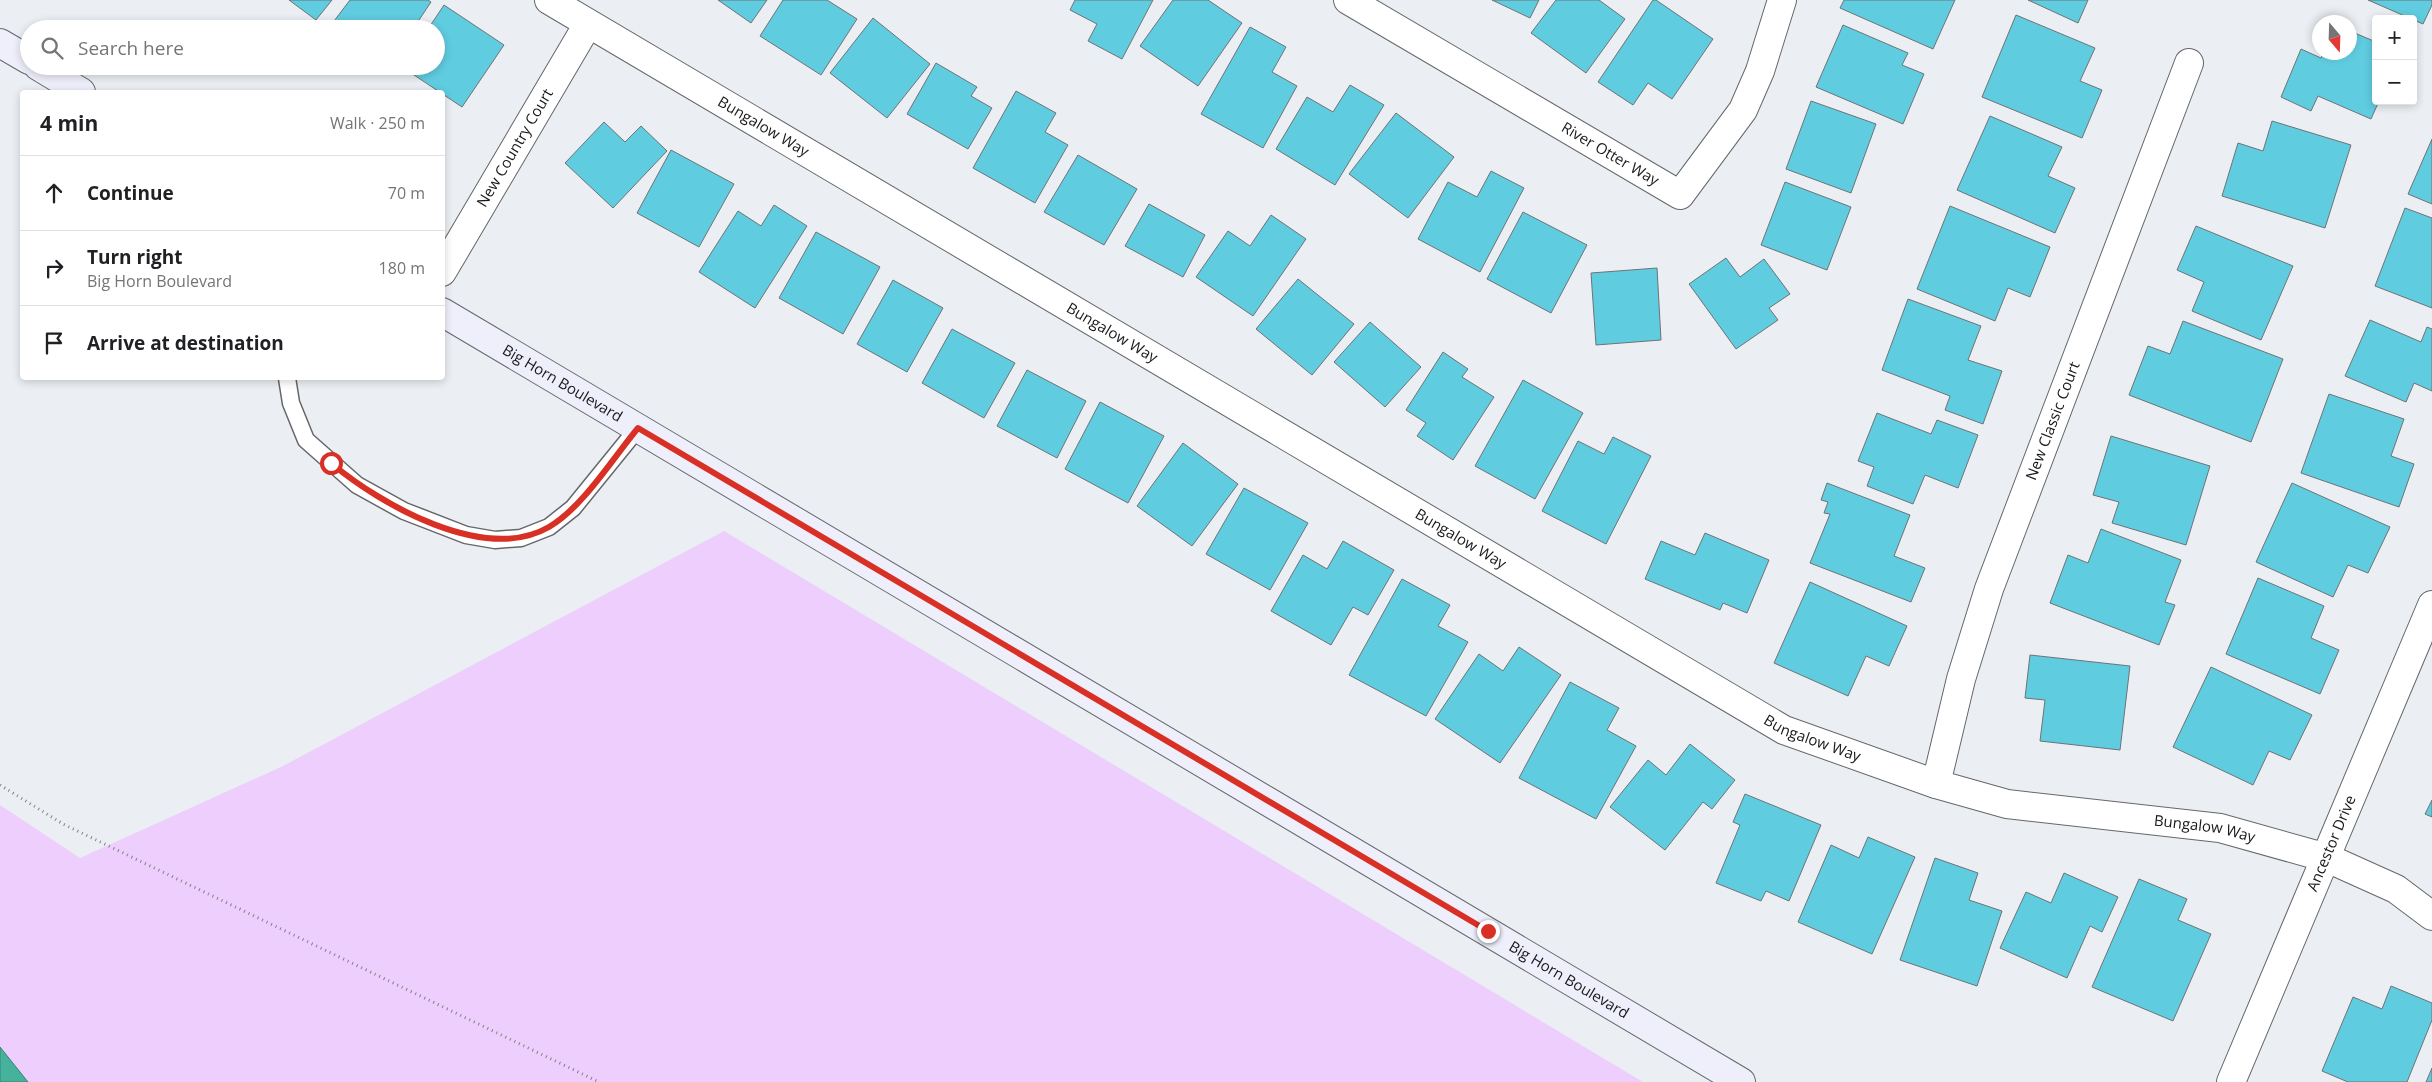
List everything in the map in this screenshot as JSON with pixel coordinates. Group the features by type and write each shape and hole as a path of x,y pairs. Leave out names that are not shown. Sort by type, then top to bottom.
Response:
{"main road":[{"path":"0,43 20,55"},
{"path":"53,75 78,90"},
{"name":"Big Horn Boulevard","path":"445,314 1741,1082"}],"street":[{"name":"Bungalow Way","path":"550,0 1784,730 1936,784 2007,804 2220,828 2327,858 2396,889 2432,916"},
{"name":"River Otter Way","path":"1348,0 1680,195 1743,110 1760,71 1782,0"},
{"name":"New Country Court","path":"445,267 588,24"},
{"name":"New Classic Court","path":"1936,784 1961,679 1989,588 2189,64"},
{"name":"Ancestor Drive","path":"2231,1082 2432,605"}],"lane":[{"path":"287,380 291,403 306,440 357,485 404,511 466,535 496,540 521,538 549,527 574,508 638,428"}],"path":[{"path":"0,785 63,824 599,1082"}],"shaded area":[{"path":"724,531 1643,1082 0,1082 0,805 80,858 283,766"},
{"path":"0,1047 28,1082 0,1082"}],"building":[{"path":"289,0 332,0 316,20"},
{"path":"350,0 428,0 431,2 419,20 335,20"},
{"path":"718,0 767,0 751,23"},
{"path":"783,0 827,0 857,19 821,75 760,36"},
{"path":"1075,0 1153,0 1122,59 1088,41 1097,24 1070,10"},
{"path":"1173,0 1208,0 1242,23 1198,86 1140,46"},
{"path":"1492,0 1539,0 1530,18"},
{"path":"1556,0 1599,0 1625,19 1586,73 1531,33"},
{"path":"1653,0 1656,0 1713,39 1672,99 1648,83 1633,105 1598,82"},
{"path":"1844,0 1955,0 1933,49 1840,8"},
{"path":"2028,0 2088,0 2078,23"},
{"path":"2368,0 2432,0 2432,5 2423,24 2417,21 2417,15 2402,15"},
{"path":"444,5 504,45 462,107 445,96 445,90 436,90 414,75 445,75 445,20 434,20"},
{"path":"2016,15 2095,48 2080,81 2102,90 2082,138 1982,97"},
{"path":"873,18 930,64 887,118 830,73"},
{"path":"1843,25 1908,53 1902,65 1924,74 1903,124 1816,87"},
{"path":"1250,27 1286,47 1272,72 1297,86 1263,148 1201,114"},
{"path":"2357,34 2372,40 2372,105 2377,105 2371,119 2318,96 2311,111 2281,97 2301,49 2312,54 2312,60 2357,60"},
{"path":"936,63 977,87 971,96 992,108 968,149 907,114"},
{"path":"1350,85 1384,105 1335,185 1276,149 1307,97 1333,112"},
{"path":"1016,91 1056,113 1045,132 1068,145 1035,203 973,168"},
{"path":"1811,101 1876,124 1851,193 1786,169"},
{"path":"1396,113 1454,157 1408,218 1349,174"},
{"path":"1990,116 2062,147 2048,176 2075,188 2055,233 1957,190"},
{"path":"2272,121 2351,145 2325,228 2222,196 2238,143 2263,151"},
{"path":"604,122 625,142 641,126 667,151 613,208 565,163"},
{"path":"2432,139 2432,204 2408,194"},
{"path":"671,150 734,184 699,247 637,213"},
{"path":"1078,155 1137,189 1104,245 1044,212"},
{"path":"1491,171 1524,188 1480,272 1418,239 1448,182 1477,197"},
{"path":"1785,182 1851,207 1827,270 1761,245"},
{"path":"1149,204 1205,235 1183,277 1125,246"},
{"path":"774,205 807,226 755,308 699,272 738,211 761,226"},
{"path":"1950,206 2050,247 2030,297 2008,288 1995,321 1917,289"},
{"path":"2405,208 2432,218 2432,308 2375,286"},
{"path":"1523,212 1587,245 1551,313 1487,279"},
{"path":"1271,215 1306,239 1253,316 1196,277 1228,231 1250,246"},
{"path":"2196,226 2293,266 2261,340 2192,311 2204,282 2177,270"},
{"path":"816,232 880,267 843,334 779,298"},
{"path":"1726,258 1740,277 1764,259 1790,294 1769,308 1778,320 1736,349 1689,284"},
{"path":"1657,268 1661,340 1596,345 1591,273"},
{"path":"1298,279 1354,324 1312,375 1256,329"},
{"path":"893,280 943,308 907,372 857,344"},
{"path":"1908,299 1981,326 1968,360 2002,371 1983,424 1945,410 1950,396 1882,370"},
{"path":"2370,320 2421,342 2427,327 2432,329 2432,391 2414,383 2406,402 2345,376"},
{"path":"2183,321 2283,359 2251,442 2129,395 2148,346 2170,354"},
{"path":"1370,322 1421,367 1385,407 1334,362"},
{"path":"952,329 1015,363 984,418 922,383"},
{"path":"1443,352 1468,369 1462,377 1494,397 1453,460 1417,436 1426,423 1406,410"},
{"path":"1027,370 1086,401 1057,458 997,426"},
{"path":"1523,380 1583,413 1535,499 1475,466"},
{"path":"2329,394 2404,419 2391,456 2414,464 2399,507 2301,473"},
{"path":"1100,402 1164,436 1128,503 1065,469"},
{"path":"1877,413 1931,434 1937,420 1978,435 1958,488 1925,475 1913,504 1867,486 1874,467 1858,461"},
{"path":"2111,436 2210,466 2186,545 2112,523 2119,502 2093,495"},
{"path":"1613,437 1651,456 1606,544 1542,511 1578,441 1604,454"},
{"path":"1183,443 1238,484 1192,546 1137,506"},
{"path":"1827,483 1910,515 1894,556 1925,568 1911,602 1810,563 1830,514 1824,513 1828,502 1821,500"},
{"path":"2292,483 2390,527 2368,573 2348,565 2333,597 2256,562"},
{"path":"1244,488 1308,523 1270,590 1206,554"},
{"path":"2101,529 2181,560 2165,602 2175,605 2159,645 2050,603 2068,555 2088,563"},
{"path":"1705,533 1769,560 1747,613 1723,603 1720,610 1645,579 1661,541 1695,555"},
{"path":"1343,541 1394,570 1368,615 1353,607 1331,645 1271,611 1303,555 1327,569"},
{"path":"2258,578 2324,606 2311,638 2339,650 2320,694 2226,654"},
{"path":"1402,579 1450,605 1438,626 1468,642 1426,716 1349,675"},
{"path":"1810,582 1907,626 1889,666 1866,656 1848,696 1774,663"},
{"path":"1519,647 1561,675 1500,763 1435,719 1479,654 1503,671"},
{"path":"2030,655 2130,666 2120,750 2040,741 2045,700 2025,698"},
{"path":"2211,667 2312,715 2290,760 2269,751 2253,785 2173,747"},
{"path":"1570,682 1619,708 1607,730 1636,746 1596,819 1519,778"},
{"path":"1690,744 1735,780 1712,809 1703,802 1665,850 1610,807 1648,760 1666,775"},
{"path":"1745,794 1821,825 1789,901 1766,891 1761,901 1716,883 1740,825 1733,822"},
{"path":"2432,800 2432,817 2425,814"},
{"path":"1868,837 1915,857 1872,954 1798,922 1831,845 1859,858"},
{"path":"1935,858 1978,873 1969,900 2002,911 1977,986 1900,960"},
{"path":"2064,873 2118,897 2102,932 2090,926 2067,978 2000,948 2026,892 2051,903"},
{"path":"2139,879 2187,899 2178,920 2211,934 2173,1021 2092,987"},
{"path":"2391,986 2432,1003 2432,1020 2407,1082 2348,1082 2322,1071 2353,997 2382,1009"},
{"path":"2432,1068 2432,1082 2426,1082"}],"route":[{"path":"331,463 357,485 404,511 466,535 496,540 521,538 549,527 574,508 638,428 1488,931"}]}
